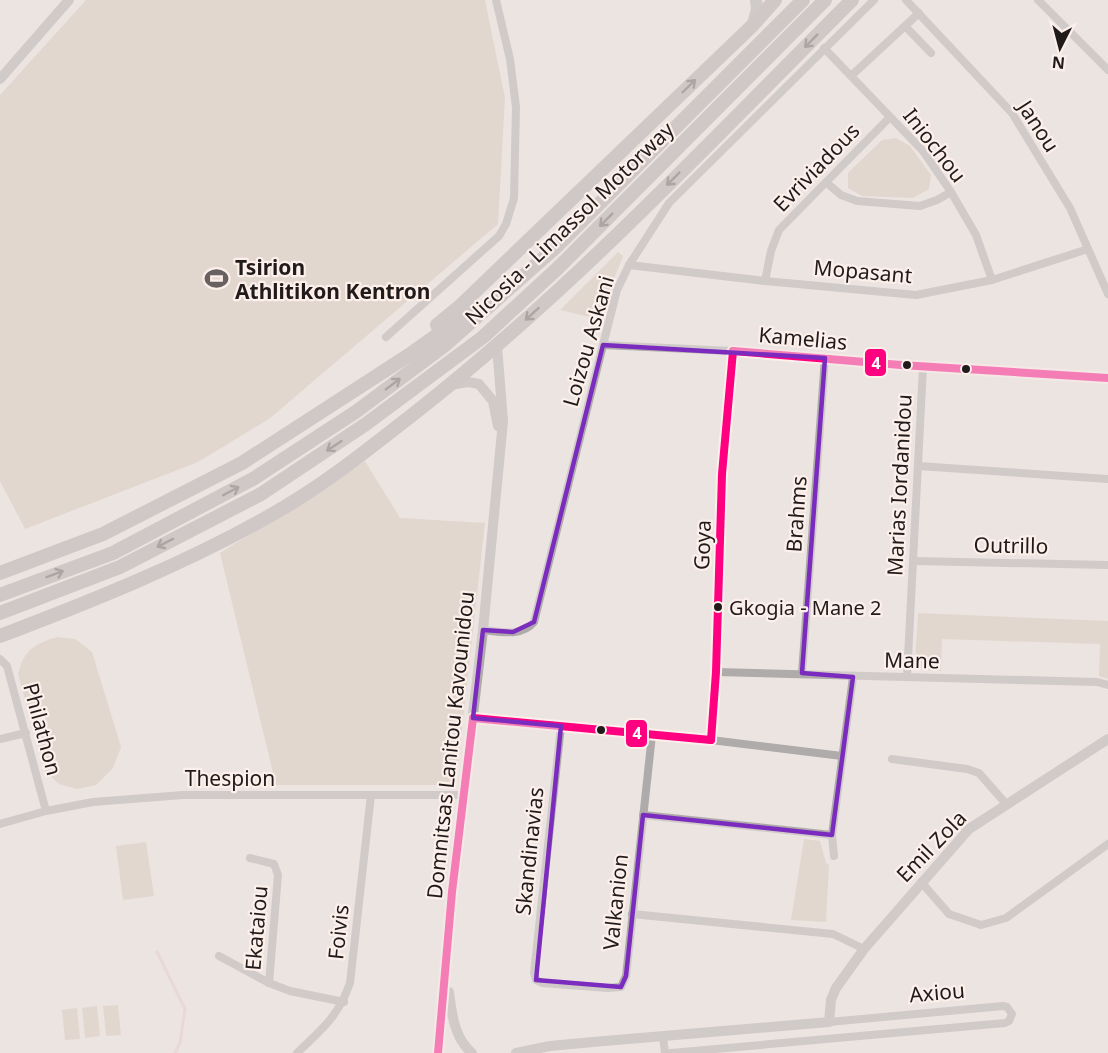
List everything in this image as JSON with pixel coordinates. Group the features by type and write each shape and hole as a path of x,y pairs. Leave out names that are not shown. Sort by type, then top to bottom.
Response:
{"highway":[{"path":"350,393 459,307 752,26 775,0"},
{"name":"Nicosia - Limassol Motorway","path":"0,595 113,553 253,479 357,411 444,346 565,238 803,0"},
{"name":"Nicosia - Limassol Motorway","path":"0,613 120,567 261,494 366,424 483,337 559,267 825,0"},
{"path":"0,636 128,586 198,553 272,515 335,473 497,346 603,249 852,0"},
{"path":"0,573 103,534 242,463 409,355 521,277"},
{"path":"335,473 457,367 483,337"}],"main road":[{"path":"752,26 757,9 756,0"}],"street":[{"path":"0,79 69,0"},
{"path":"386,337 499,236 506,224 514,198 516,107 510,59 496,0"},
{"name":"Loizou Askani","path":"483,630 513,632 530,627 534,622 617,290 629,265 669,203 874,0"},
{"name":"Janou","path":"906,0 1012,113 1070,208 1108,294"},
{"path":"1038,0 1108,70"},
{"path":"851,76 919,13"},
{"path":"905,26 931,53"},
{"name":"Iniochou","path":"824,48 922,152 951,192 976,235 992,280"},
{"name":"Evriviadous","path":"765,281 771,251 779,231 890,117"},
{"path":"827,183 841,195 857,201 920,206 938,200 951,192"},
{"name":"Mopasant","path":"629,265 916,295 992,280 1088,249"},
{"name":"Kamelias","path":"603,345 733,351 923,367 1108,378"},
{"name":"Domnitsas Lanitou Kavounidou","path":"438,1053 452,892 483,630 503,421 497,346"},
{"name":"Goya","path":"711,740 716,672 722,474 733,351"},
{"name":"Brahms","path":"802,674 825,358"},
{"name":"Marias Iordanidou","path":"907,677 923,367"},
{"name":"Domnitsas Lanitou Kavounidou","path":"450,385 468,382 479,384 493,401 500,442"},
{"path":"918,466 1108,479"},
{"name":"Outrillo","path":"913,561 1108,565"},
{"name":"Philathon","path":"0,658 7,666 46,811"},
{"name":"Mane","path":"716,672 1097,682 1108,686"},
{"path":"834,856 832,835 853,677"},
{"path":"473,718 711,740 842,756"},
{"name":"Skandinavias","path":"536,980 534,973 561,726"},
{"path":"0,739 26,733"},
{"name":"Valkanion","path":"536,980 542,983 621,987 626,976 652,735"},
{"name":"Emil Zola","path":"829,1022 831,1000 836,988 864,949 969,829 1108,739"},
{"path":"892,759 967,769 979,773 1007,805"},
{"name":"Thespion","path":"0,824 46,811 93,802 183,795 464,795"},
{"name":"Foivis","path":"297,1053 331,1021 344,1002 350,983 371,795"},
{"path":"643,815 832,835"},
{"path":"921,882 949,915 981,925 1006,918 1108,844"},
{"name":"Ekataiou","path":"250,858 274,864 278,875 269,983"},
{"path":"632,914 833,934 864,949"},
{"path":"219,956 269,983 290,991 344,1002"},
{"path":"446,977 458,1035 472,1053"},
{"name":"Axiou","path":"516,1053 550,1046 1003,1006 1007,1007 1012,1014 1009,1021 1005,1023 671,1053"},
{"path":"663,1036 665,1053"}],"highlighted area":[{"path":"603,345 825,358 802,673 853,677 832,835 643,815 626,976 621,987 536,980 561,726 473,718 483,630 513,632 534,622"}],"shaded area":[{"name":"Tsirion Athlitikon Kentron","path":"86,0 485,0 505,98 498,224 269,419 198,462 25,529 0,481 0,95"},
{"path":"896,138 910,146 931,175 929,189 913,198 862,196 848,188 848,173 882,140"},
{"path":"618,252 623,256 598,319 560,310"},
{"path":"365,461 400,518 485,523 457,773 453,781 446,785 276,785 220,553"},
{"path":"918,613 1108,621 1108,679 1099,676 1100,644 942,639 941,671 922,670 915,662"},
{"path":"57,637 75,639 92,652 121,747 113,768 96,785 77,789 59,784 45,771 18,674 27,653 42,642"},
{"path":"804,839 820,841 826,863 829,865 826,922 791,920"},
{"path":"146,842 154,896 123,900 116,846"},
{"path":"118,1005 121,1035 106,1036 103,1006"},
{"path":"97,1006 100,1036 85,1038 82,1008"},
{"path":"77,1008 80,1039 65,1040 62,1010"}],"waterway":[{"path":"157,952 185,1009 180,1043 175,1053"}],"transit line":[{"name":"4","path":"733,351 901,365 1108,378"},
{"name":"4","path":"711,740 716,672 722,474 733,351"},
{"name":"4","path":"473,718 711,740"},
{"name":"4","path":"438,1053 452,892 473,718"}],"place":[{"name":"Tsirion Athlitikon Kentron","path":"217,279"},
{"name":"Gkogia - Mane 2","path":"718,607"}]}
